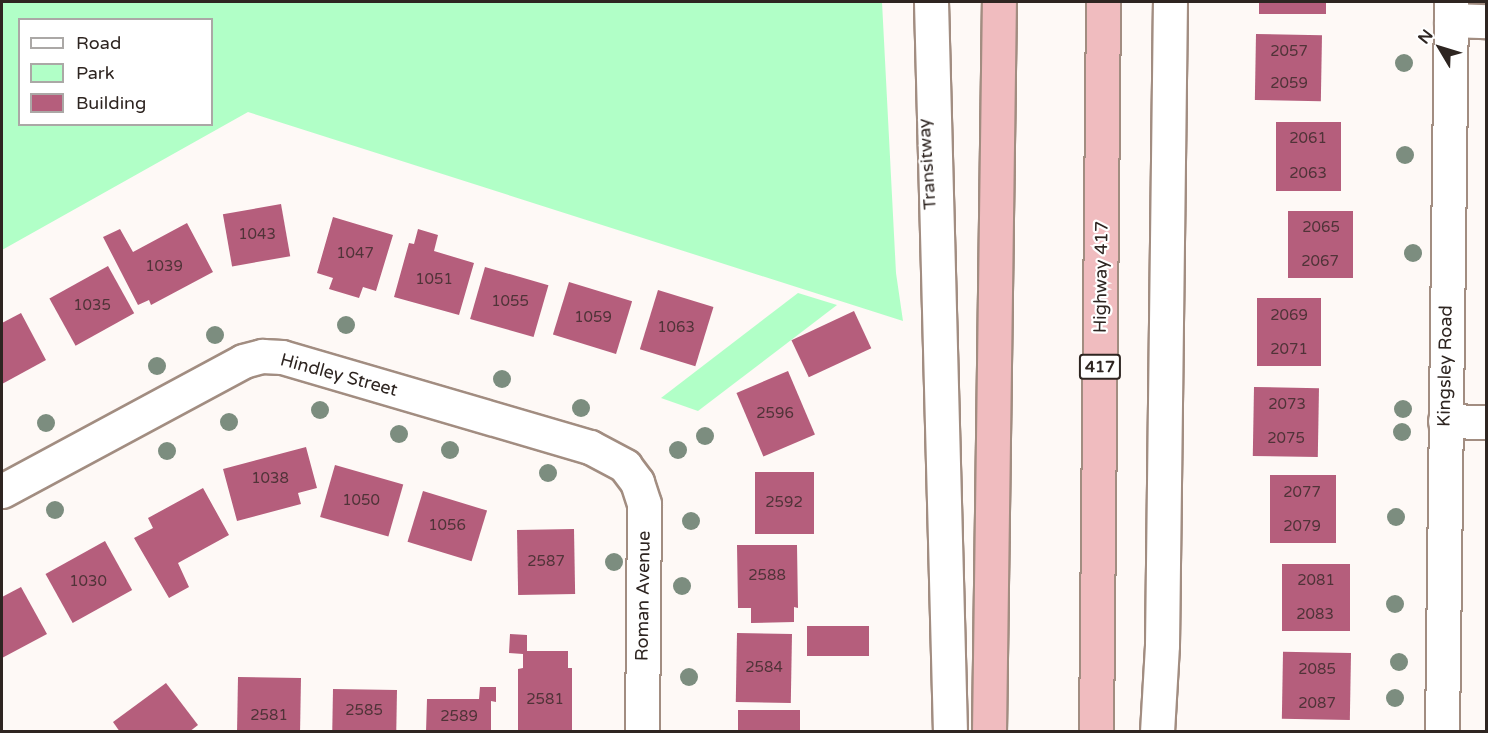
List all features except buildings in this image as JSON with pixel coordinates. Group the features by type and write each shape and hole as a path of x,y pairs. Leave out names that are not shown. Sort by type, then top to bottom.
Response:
{"highway":[{"path":"989,732 999,2"},
{"name":"Highway 417","path":"1095,732 1103,2"}],"street":[{"name":"Transitway","path":"915,2 938,326"},
{"path":"931,2 950,732"},
{"path":"1157,732 1162,645 1170,2"},
{"path":"1451,11 1486,21"},
{"name":"Kingsley Road","path":"1442,732 1451,11"},
{"name":"Hindley Street","path":"2,491 243,361 262,356 282,357 590,447 625,466"},
{"path":"1445,422 1486,422"},
{"name":"Roman Avenue","path":"625,466 637,482 644,504 642,732"}],"green space":[{"path":"2,2 882,2 896,273 903,321 248,112 2,250"},
{"path":"798,293 837,305 698,411 661,398"}]}
